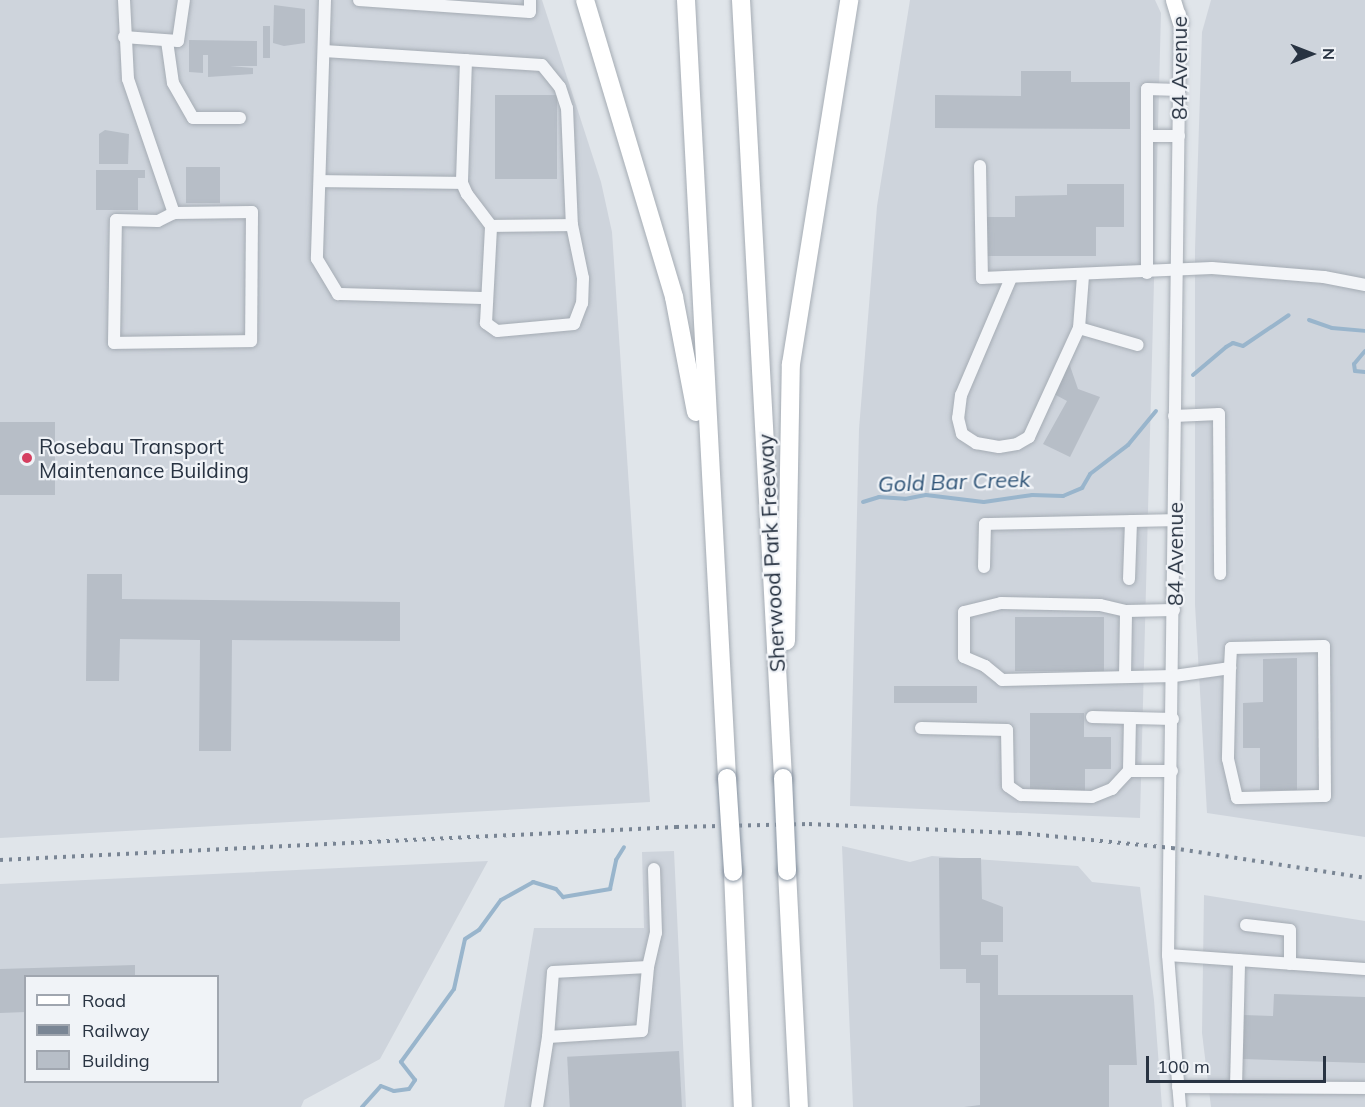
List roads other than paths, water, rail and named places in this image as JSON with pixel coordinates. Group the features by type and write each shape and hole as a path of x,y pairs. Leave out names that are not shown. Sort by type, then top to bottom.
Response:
{"highway":[{"path":"585,0 674,297 710,497"},
{"path":"686,0 710,497 733,872 742,1107"},
{"name":"Sherwood Park Freeway","path":"741,0 799,1107"},
{"path":"781,733 787,626 791,364 798,303 849,5"}],"main road":[{"path":"1173,0 1180,23"},
{"path":"1180,23 1185,0"}],"street":[{"path":"124,0 124,37 128,79 174,213"},
{"path":"124,37 178,41 184,0"},
{"path":"325,0 317,259 338,294 485,298"},
{"path":"359,0 530,12 530,0"},
{"name":"84 Avenue","path":"1179,0 1174,416 1174,676 1168,955 1180,1107"},
{"path":"166,41 173,83 194,117 240,118"},
{"path":"324,51 466,60 542,65 560,87 567,108 572,225 583,278 582,303 574,324 497,331 486,323 485,298 491,226 462,183 466,60"},
{"path":"1147,273 1147,89 1179,90"},
{"path":"1147,136 1179,136"},
{"path":"980,166 982,278 1083,276 1147,273 1176,269 1324,277 1365,285"},
{"path":"320,181 462,183"},
{"path":"252,212 251,341 114,343 116,220 158,221 174,213 252,212"},
{"path":"491,226 572,225"},
{"path":"1011,278 962,395 958,418 962,434 976,442 999,447 1017,444 1029,437 1079,328 1083,276"},
{"path":"1079,328 1137,345"},
{"path":"1174,416 1219,414 1220,574"},
{"path":"984,567 985,524 1175,520"},
{"path":"1129,579 1131,521"},
{"path":"1174,610 1126,611 1100,605 1001,603 964,612 964,657 985,666 1002,680 1174,676 1230,668"},
{"path":"1125,677 1126,611"},
{"path":"1324,646 1325,796 1237,798 1228,759 1230,668 1231,648 1324,646"},
{"path":"1092,717 1173,719"},
{"path":"921,728 1007,730 1008,786 1021,795 1092,797 1112,789 1129,771 1130,718"},
{"path":"1129,771 1172,771"},
{"path":"548,1037 642,1031 648,967 656,933 654,869"},
{"path":"1246,925 1290,930 1290,964"},
{"path":"1168,955 1365,969"},
{"path":"1236,1087 1239,960"},
{"path":"537,1107 548,1037 553,972 648,967"},
{"path":"1178,1087 1365,1088"}],"waterway":[{"path":"1193,375 1226,347 1233,343 1243,346 1289,315"},
{"name":"Gold Bar Creek","path":"1309,320 1332,328 1365,331"},
{"name":"Gold Bar Creek","path":"1365,351 1354,364 1355,371 1365,372"},
{"name":"Gold Bar Creek","path":"863,502 879,497 905,499 926,495 984,502 1032,495 1063,496 1082,488 1090,474 1128,445 1156,411"},
{"name":"Gold Bar Creek","path":"362,1107 381,1086 394,1091 409,1089 415,1080 401,1062 454,989 465,939 479,930 501,900 533,882 556,889 563,897 610,889 616,860 624,847"}],"railway":[{"path":"0,860 676,827 809,824 1019,833 1172,848 1365,878"}],"place":[{"name":"Rosebau Transport Maintenance Building","path":"27,458"}]}
